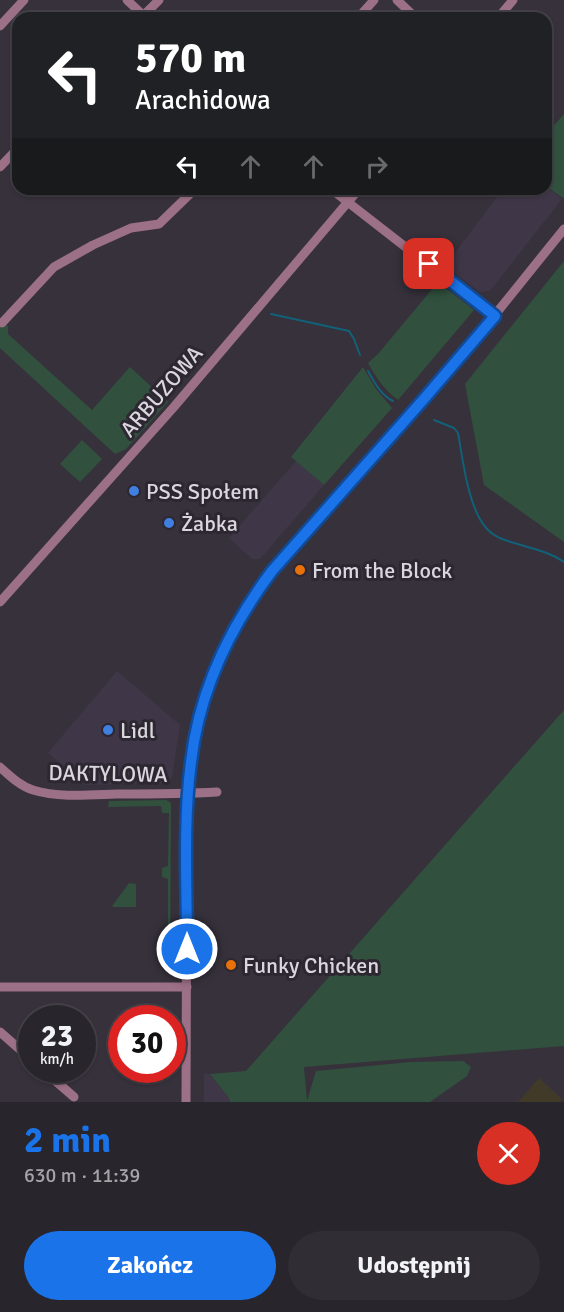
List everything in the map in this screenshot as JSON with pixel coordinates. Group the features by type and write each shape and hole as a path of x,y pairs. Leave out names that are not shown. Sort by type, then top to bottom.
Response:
{"street":[{"path":"13,12 24,0"},
{"path":"127,0 138,12"},
{"path":"148,12 159,0"},
{"path":"363,12 374,0"},
{"path":"397,0 410,12"},
{"path":"503,12 513,0"},
{"path":"0,26 12,13"},
{"path":"0,167 12,154"},
{"path":"2,322 54,267 93,245 131,228 159,224 189,195"},
{"path":"338,195 495,316"},
{"name":"ARBUZOWA","path":"0,602 180,399 354,195"},
{"path":"186,1102 187,794 193,748 206,691 225,646 253,597 282,558 495,316 564,229"},
{"name":"DAKTYLOWA","path":"0,767 16,781 32,790 45,793 70,795 217,792"},
{"path":"0,987 187,987"},
{"path":"0,1032 18,1048"},
{"path":"58,1083 74,1096"}],"shaded area":[{"path":"552,191 562,199 490,291 480,292 445,266 498,195 552,195"},
{"path":"296,461 324,485 260,559 252,559 229,538"},
{"path":"117,671 180,725 172,777 166,783 85,785 48,753"},
{"path":"204,1074 210,1074 230,1102 204,1102"},
{"path":"539,1078 562,1099 559,1102 518,1102"}],"green space":[{"path":"564,114 563,198 552,190 552,128"},
{"path":"564,261 564,542 484,485 465,384"},
{"path":"438,282 474,310 398,400 384,388 368,363"},
{"path":"0,321 8,326 8,334 92,410 130,367 168,402 126,449 115,454 0,348"},
{"path":"363,367 376,389 392,408 324,485 291,457"},
{"path":"82,440 102,459 80,482 60,464"},
{"path":"564,710 564,1046 304,1067 307,1101 316,1071 411,1062 463,1061 471,1067 467,1076 430,1102 230,1102 210,1074 246,1071"},
{"path":"166,800 171,803 170,970 168,968 168,879 162,877 162,868 168,866 169,813 162,813 161,806 108,807 109,801"},
{"path":"129,883 136,884 136,907 112,906"}],"waterway":[{"path":"271,314 349,331 360,355"},
{"path":"368,371 381,392 393,401"},
{"path":"434,420 454,428 458,433 471,498 481,521 488,530 503,539 544,552 564,562"}],"place":[{"name":"PSS Społem","path":"134,491"},
{"name":"Żabka","path":"169,523"},
{"name":"From the Block","path":"300,570"},
{"name":"Lidl","path":"108,730"},
{"name":"Funky Chicken","path":"231,965"}],"route":[{"path":"187,949 187,794 191,761 206,691 225,646 253,597 282,558 495,316 429,264"}]}
